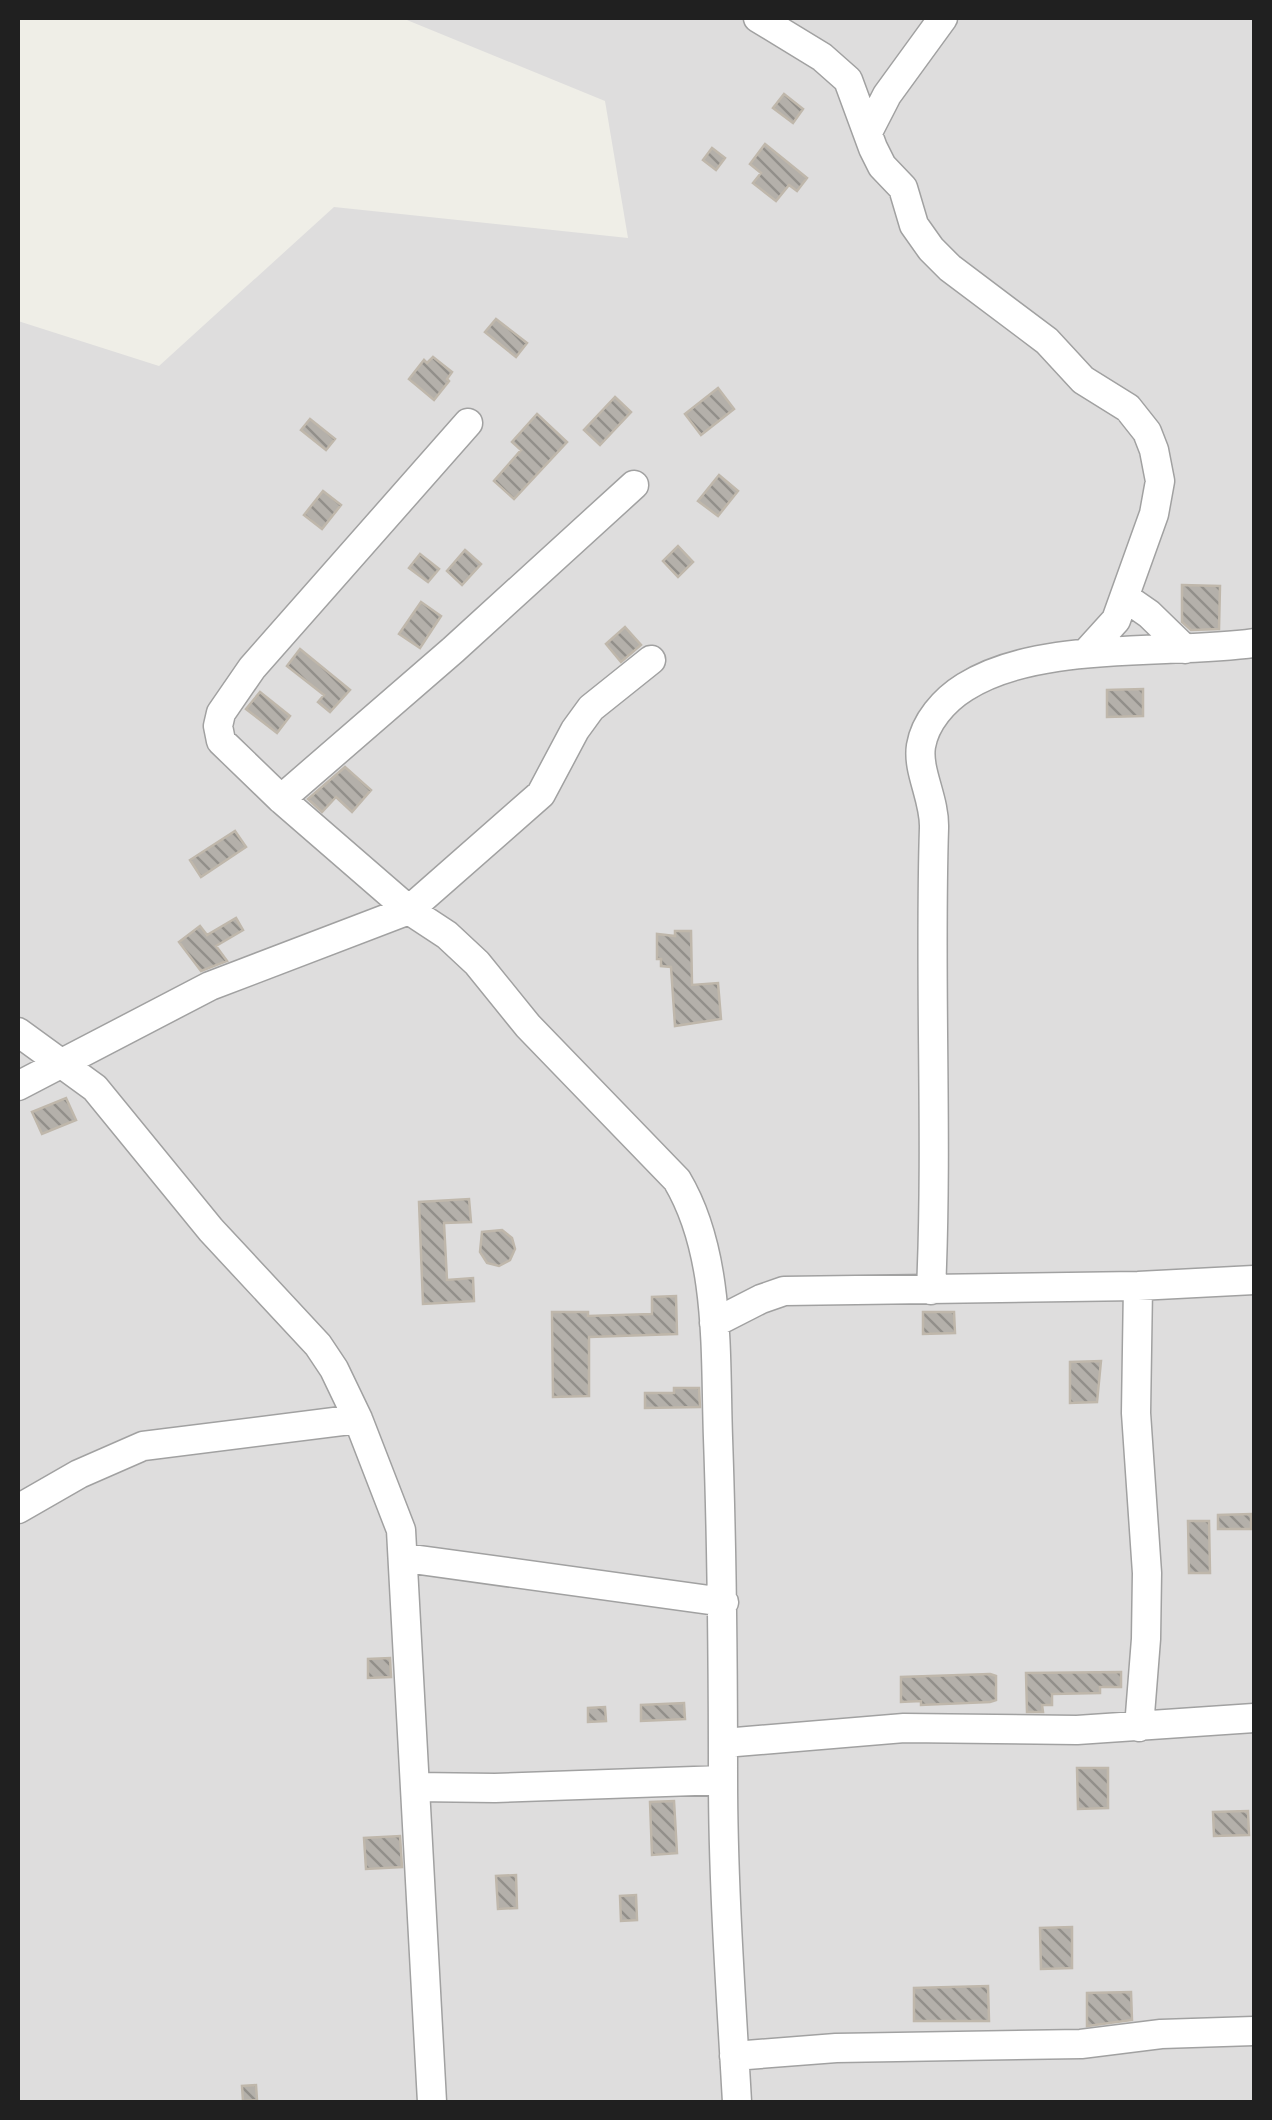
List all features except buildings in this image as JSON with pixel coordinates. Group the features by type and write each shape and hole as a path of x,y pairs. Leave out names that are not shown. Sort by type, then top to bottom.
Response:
{"street":[{"path":"758,18 788,26 848,80 882,166 902,188 914,225 931,249 950,268 1047,341 1082,380 1128,408 1147,432 1158,467 1159,495 1116,620 1087,652"},
{"path":"868,132 887,94 942,18"},
{"path":"468,422 252,668 221,712 218,726 221,741 281,799 477,963 528,1026 677,1180 691,1204 701,1234 714,1323 724,1602 723,1780 737,2102"},
{"path":"281,799 453,650 634,484"},
{"path":"1126,598 1185,649"},
{"path":"931,1290 935,1246 931,900 934,821 921,747 929,723 966,686 1005,669 1087,652 1254,643"},
{"path":"18,1086 210,986 409,910 541,794 591,708 650,660"},
{"path":"18,1032 106,1100 211,1230 308,1333 334,1370 358,1419 401,1530 432,2102"},
{"path":"714,1323 784,1291 1138,1286 1254,1280"},
{"path":"1138,1286 1136,1413 1146,1573 1139,1727"},
{"path":"18,1509 79,1474 143,1446 358,1419"},
{"path":"405,1558 724,1602"},
{"path":"724,1744 904,1728 1004,1732 1254,1718"},
{"path":"414,1787 723,1780"},
{"path":"734,2056 836,2048 1081,2044 1161,2034 1254,2031"}],"shaded area":[{"path":"402,18 1254,18 1254,2102 18,2102 18,321 159,366 334,207 628,238 605,101"}]}
